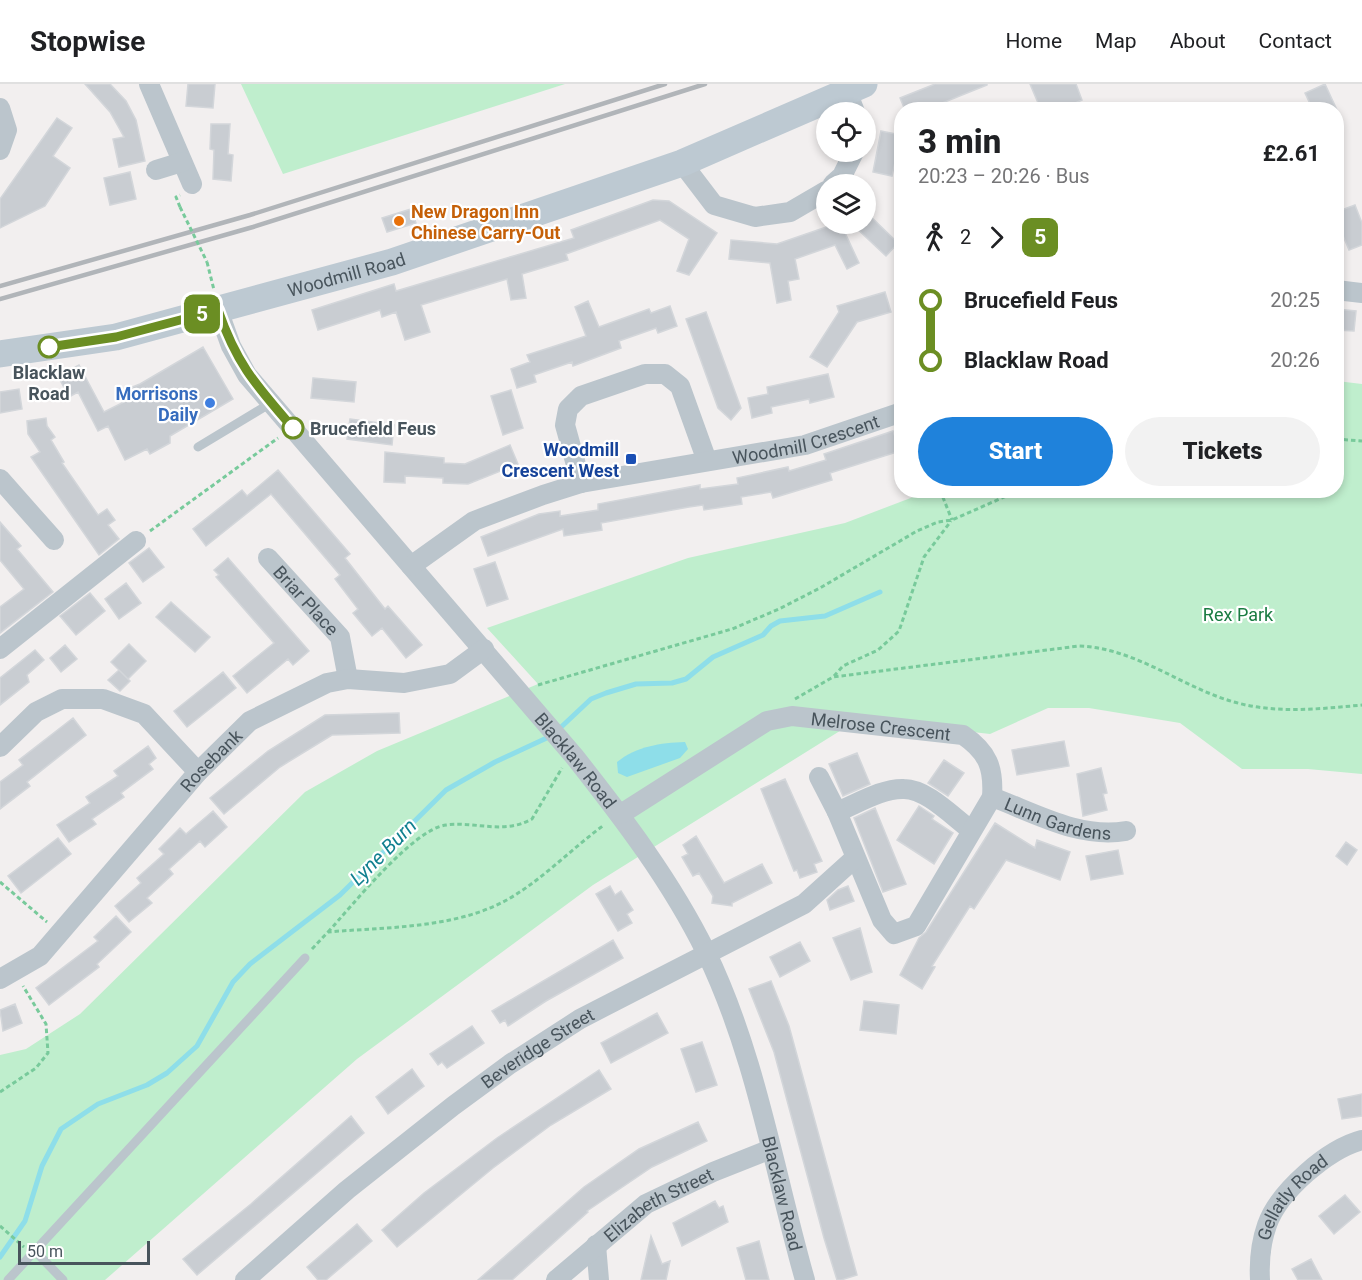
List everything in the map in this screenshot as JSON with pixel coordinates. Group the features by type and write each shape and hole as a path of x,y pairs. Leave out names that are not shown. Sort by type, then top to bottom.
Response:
{"street":[{"path":"149,84 192,184"},
{"name":"Woodmill Road","path":"0,354 116,337 392,262 682,163 855,96"},
{"path":"0,108 7,130 0,150"},
{"path":"156,170 183,162"},
{"path":"682,163 714,205 755,217 790,212 816,196"},
{"path":"1344,291 1362,293"},
{"name":"Blacklaw Road","path":"218,310 231,346 247,375 572,754 621,814 670,887 707,954 737,1029 805,1280"},
{"name":"Woodmill Crescent","path":"581,483 565,425 568,409 581,396 645,374 664,374 680,386 707,461"},
{"name":"Woodmill Crescent","path":"411,566 474,521 581,483 805,445 894,415"},
{"path":"0,479 54,540"},
{"path":"0,649 136,541"},
{"name":"Briar Place","path":"268,558 340,637 348,679"},
{"name":"Rosebank","path":"7,976 40,956 61,934 115,866 198,772 250,721 327,683 348,679 404,683 450,674 484,649"},
{"path":"0,747 36,712 62,699 103,699 144,714 198,772"},
{"name":"Melrose Crescent","path":"621,814 767,721 785,717 963,735 977,744 994,773 992,796"},
{"path":"819,777 837,812 882,920 894,934 916,926 992,796"},
{"path":"837,812 891,790 905,788 921,793 971,830"},
{"name":"Lunn Gardens","path":"992,796 1094,834 1126,831"},
{"name":"Beveridge Street","path":"248,1279 347,1190 510,1064 580,1019 804,904 855,858"},
{"name":"Gellatly Road","path":"1260,1280 1261,1247 1267,1223 1282,1200 1316,1164 1335,1151 1362,1140"},
{"name":"Elizabeth Street","path":"556,1280 646,1204 713,1172 771,1149"},
{"path":"596,1245 599,1280"}],"lane":[{"path":"198,447 271,402"},
{"path":"8,1280 304,958"},
{"path":"35,1251 63,1280"}],"path":[{"path":"176,197 207,262"},
{"path":"136,541 293,428"},
{"path":"1344,440 1362,441"},
{"path":"943,498 952,520"},
{"path":"523,695 566,679 732,629 820,588 917,531 938,522 952,520 1002,498"},
{"path":"785,717 790,703 833,677 843,666 878,650 899,631 924,557 952,520"},
{"path":"833,677 1079,646 1101,647 1234,703 1306,710 1362,705"},
{"path":"304,958 411,843 427,832 445,825 498,828 524,824 532,819 572,754"},
{"path":"328,932 445,922 477,914 516,894 621,814"},
{"path":"0,882 61,934"},
{"path":"0,1092 41,1063 49,1046 43,1017 7,976"},
{"path":"1,1228 25,1247"}],"green space":[{"path":"241,84 565,84 283,174"},
{"name":"Rex Park","path":"1344,382 1362,384 1362,774 1308,769 1242,769 1180,723 1089,708 1048,708 990,734 859,719 593,885 357,1059 105,1280 0,1280 0,1055 26,1049 80,1014 305,792 377,751 538,684 487,628 688,558 845,523 911,498 1344,498"}],"water":[{"path":"685,742 688,749 680,758 627,777 618,773 617,762 633,752 658,745"}],"building":[{"path":"85,84 110,84 126,101 136,120 145,161 119,167 113,139 124,137 110,112"},
{"path":"188,84 215,84 213,108 186,106"},
{"path":"935,84 987,84 945,102 902,102 900,98"},
{"path":"1030,84 1076,84 1082,100 1077,102 1038,102"},
{"path":"1325,84 1333,102 1309,102 1305,93"},
{"path":"57,118 72,128 53,156 70,168 45,206 0,228 0,199"},
{"path":"211,124 230,124 228,154 233,155 231,181 213,179 214,150 210,149"},
{"path":"881,131 894,134 892,176 873,172"},
{"path":"130,172 136,199 110,205 104,178"},
{"path":"653,200 669,201 717,233 689,275 677,271 689,239 660,220 566,254 568,260 522,274 526,298 511,300 507,279 421,305 430,332 405,340 396,312 382,317 380,310 318,330 312,310 394,284 396,291 574,238 571,230"},
{"path":"1355,205 1362,223 1362,245 1349,250 1344,238 1344,209"},
{"name":"New Dragon Inn Chinese Carry-Out","path":"411,209 416,223 387,232 382,218"},
{"path":"876,222 894,239 894,247 886,256 863,234 876,234"},
{"path":"816,231 816,234 846,234 859,263 847,269 835,245 795,259 799,279 788,281 791,300 777,303 770,263 729,259 731,240 777,244"},
{"path":"885,292 891,312 857,322 827,367 810,357 839,312 837,306"},
{"path":"588,301 599,327 649,309 651,313 670,306 677,326 658,333 656,328 619,341 621,348 573,366 572,362 534,375 536,382 517,388 511,369 530,362 527,355 586,336 575,307"},
{"path":"1344,310 1356,311 1354,331 1344,330"},
{"path":"706,312 741,408 731,420 718,408 686,319"},
{"path":"203,347 233,399 170,436 170,443 150,454 147,449 125,460 108,426 98,431 78,392 69,397 58,376 79,365 104,412 130,399 125,390 140,384"},
{"path":"828,374 834,397 810,403 809,399 771,407 772,413 752,418 748,398 768,394 767,387"},
{"path":"313,378 356,382 354,402 311,398"},
{"path":"19,389 22,409 0,413 0,392"},
{"path":"511,390 523,428 503,435 491,396"},
{"path":"46,418 47,426 55,437 51,440 64,462 62,463 98,515 107,509 115,520 108,525 119,539 99,555 31,457 40,452 28,434 27,421"},
{"path":"350,419 394,425 392,445 347,439"},
{"path":"893,431 894,434 894,453 830,473 832,480 773,498 771,492 741,497 742,504 704,510 703,505 689,507 601,523 602,530 564,536 563,529 488,556 481,537 539,514 560,511 560,516 598,510 598,504 700,485 700,489 738,484 737,478 788,467 789,471 826,460 824,454"},
{"path":"510,445 518,464 468,484 443,483 443,478 405,476 405,483 384,482 385,452 444,458 444,463 465,464"},
{"path":"278,470 350,554 345,558 385,609 388,606 422,645 406,658 382,628 372,636 353,613 358,609 335,579 340,575 271,494 206,546 193,529 242,490 247,496"},
{"path":"0,522 21,546 17,549 53,592 0,633 0,607 24,589 0,560"},
{"path":"149,548 164,567 143,582 129,563"},
{"path":"228,558 309,651 293,665 288,659 247,693 233,676 274,643 216,577 219,575 214,570"},
{"path":"495,562 508,599 487,606 474,569"},
{"path":"126,583 141,603 119,619 105,599"},
{"path":"90,593 105,611 76,635 60,616"},
{"path":"171,602 210,637 195,652 156,617"},
{"path":"129,644 146,661 128,679 111,662"},
{"path":"65,645 77,659 61,672 50,658"},
{"path":"35,650 44,660 27,675 29,682 0,705 0,678"},
{"path":"119,670 130,681 120,691 108,680"},
{"path":"223,672 236,688 187,727 174,711"},
{"path":"399,713 400,733 332,735 280,767 224,814 210,798 268,751 325,715"},
{"path":"73,718 86,735 27,782 30,786 0,809 0,782 23,765 19,760"},
{"path":"1064,741 1069,766 1017,775 1012,750"},
{"path":"148,746 156,758 149,764 153,769 121,793 124,797 92,819 96,824 69,842 57,825 90,803 86,797 118,776 114,771"},
{"path":"857,753 870,784 843,796 829,764"},
{"path":"944,760 964,773 948,796 928,783"},
{"path":"1101,768 1107,793 1103,794 1107,810 1083,816 1077,774"},
{"path":"785,779 822,861 814,864 817,872 800,878 797,870 794,871 761,789"},
{"path":"919,806 934,816 932,819 953,833 934,864 897,840"},
{"path":"875,808 906,884 883,892 854,818"},
{"path":"213,811 227,827 205,847 200,841 169,869 173,874 147,898 152,903 129,922 115,906 141,883 137,878 164,854 159,849 180,828 186,834"},
{"path":"995,823 1035,848 1037,840 1070,852 1060,880 1006,860 974,909 970,906 932,966 935,967 922,989 900,975 919,938 926,932"},
{"path":"696,836 724,883 762,864 772,883 732,903 732,906 712,903 713,896 699,873 693,876 682,857 688,854 683,845"},
{"path":"58,838 71,854 21,893 8,876"},
{"path":"1346,842 1357,850 1347,865 1336,856"},
{"path":"1118,850 1123,874 1091,880 1086,856"},
{"path":"610,886 615,895 621,891 633,910 627,914 632,923 618,931 596,894"},
{"path":"848,886 854,901 830,910 827,900 838,890"},
{"path":"116,916 131,932 97,964 99,967 49,1005 36,988 98,941 94,937"},
{"path":"860,928 872,972 851,980 833,938"},
{"path":"613,940 623,958 546,1001 508,1026 505,1020 500,1023 492,1011"},
{"path":"800,942 810,961 780,977 770,957"},
{"path":"771,981 789,1026 857,1275 841,1280 837,1280 824,1238 774,1052 749,989"},
{"path":"864,1001 899,1005 896,1034 860,1030"},
{"path":"15,1004 22,1023 3,1031 0,1010"},
{"path":"657,1013 668,1033 611,1063 601,1043"},
{"path":"472,1026 484,1043 447,1068 442,1062 438,1065 430,1054"},
{"path":"702,1042 717,1085 696,1092 681,1049"},
{"path":"412,1069 424,1086 388,1114 376,1097"},
{"path":"599,1070 611,1089 551,1125 493,1168 397,1247 382,1230 424,1193 497,1138"},
{"path":"1362,1094 1362,1116 1342,1119 1338,1099"},
{"path":"351,1116 364,1133 197,1275 183,1259 251,1204"},
{"path":"698,1122 707,1141 652,1167 587,1211 512,1280 478,1280 584,1187 639,1149"},
{"path":"1345,1195 1360,1212 1334,1234 1319,1216"},
{"path":"715,1201 719,1208 723,1206 728,1222 682,1246 673,1223"},
{"path":"357,1224 372,1241 326,1280 318,1280 307,1267"},
{"path":"651,1236 662,1264 670,1261 666,1280 641,1280"},
{"path":"759,1241 769,1280 746,1280 737,1248"},
{"path":"1311,1259 1322,1280 1298,1280 1292,1269"}],"waterway":[{"name":"Lyne Burn","path":"558,730 591,699 636,684 672,683 686,679 713,657 763,635 771,626 780,621 825,616 880,592"},
{"name":"Lyne Burn","path":"0,1257 25,1221 42,1166 61,1129 98,1104 147,1085 167,1073 197,1046 233,982 250,964 340,895 446,790 495,762 551,736"}],"railway":[{"path":"0,286 250,215 665,84"},
{"path":"0,299 253,227 705,84"}],"bus line":[{"name":"5","path":"49,347 116,337 218,310 231,346 247,375 293,428"}],"place":[{"name":"New Dragon Inn Chinese Carry-Out","path":"399,221"},
{"name":"Blacklaw Road","path":"49,347"},
{"name":"Morrisons Daily","path":"210,403"},
{"name":"Brucefield Feus","path":"293,428"},
{"name":"Woodmill Crescent West","path":"631,459"}]}
